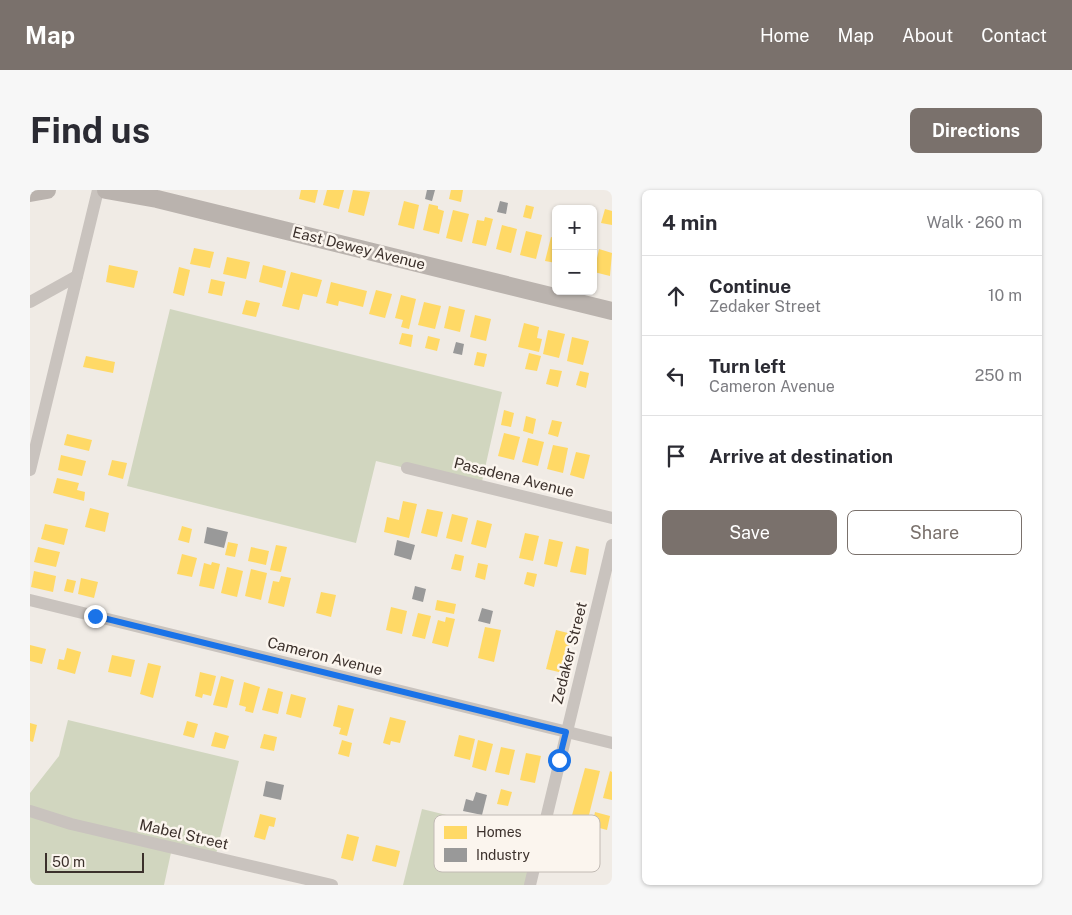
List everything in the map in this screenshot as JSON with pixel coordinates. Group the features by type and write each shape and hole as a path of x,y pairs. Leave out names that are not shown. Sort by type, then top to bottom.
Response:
{"street":[{"path":"30,192 47,190"},
{"path":"30,470 98,190"},
{"name":"East Dewey Avenue","path":"106,190 158,199 612,311"},
{"path":"30,302 77,276"},
{"path":"30,426 42,420"},
{"name":"Pasadena Avenue","path":"408,468 612,518"},
{"name":"Zedaker Street","path":"546,815 612,545"},
{"name":"Cameron Avenue","path":"30,600 612,743"},
{"name":"Mabel Street","path":"30,811 71,824 332,885"},
{"name":"Zedaker Street","path":"530,885 533,872"}],"green space":[{"path":"170,309 502,392 481,486 376,461 356,543 127,486"},
{"path":"68,720 239,761 215,858 172,848 164,885 30,885 30,793 59,756"},
{"path":"422,809 447,815 434,815 434,872 533,872 530,885 403,885"}],"building: Homes":[{"path":"301,190 318,190 315,203 299,199"},
{"path":"327,190 344,190 339,209 323,205"},
{"path":"353,190 370,192 364,216 348,212"},
{"path":"451,190 463,190 461,202 449,199"},
{"path":"404,201 419,205 414,229 398,225"},
{"path":"429,204 438,206 438,209 444,211 439,234 423,230"},
{"path":"526,205 534,207 531,219 523,217"},
{"path":"605,209 612,211 612,225 601,223"},
{"path":"453,210 469,214 462,242 446,238"},
{"path":"485,217 493,219 486,246 472,243 477,220 484,221"},
{"path":"502,225 517,229 511,253 496,249"},
{"path":"526,231 542,235 536,259 520,255"},
{"path":"551,237 552,237 552,262 545,261"},
{"path":"194,248 214,252 210,268 190,264"},
{"path":"599,249 612,253 610,276 597,273"},
{"path":"227,257 250,262 246,279 223,274"},
{"path":"109,265 138,271 134,288 106,282"},
{"path":"263,265 286,271 282,288 259,282"},
{"path":"179,267 190,270 184,296 173,293"},
{"path":"291,272 322,280 317,297 303,294 299,310 282,306"},
{"path":"211,279 225,282 222,296 208,293"},
{"path":"331,282 367,291 363,307 339,301 338,306 326,303"},
{"path":"376,290 392,294 385,318 369,314"},
{"path":"401,295 416,299 409,329 401,327 403,320 395,318"},
{"path":"246,300 260,303 256,317 242,314"},
{"path":"424,302 441,306 435,329 418,325"},
{"path":"449,306 465,310 460,332 444,328"},
{"path":"475,315 491,319 486,341 470,337"},
{"path":"524,323 539,327 537,338 542,339 539,352 518,347"},
{"path":"548,330 565,334 559,358 543,354"},
{"path":"402,333 413,335 411,347 399,344"},
{"path":"428,336 440,339 437,351 425,348"},
{"path":"572,337 589,341 583,365 567,361"},
{"path":"477,352 487,354 484,367 474,365"},
{"path":"529,353 541,356 537,371 525,369"},
{"path":"86,356 115,362 113,373 83,367"},
{"path":"550,369 562,371 558,387 546,384"},
{"path":"580,371 589,373 586,388 576,385"},
{"path":"504,410 514,413 511,427 501,425"},
{"path":"526,416 536,419 533,434 523,431"},
{"path":"552,420 562,422 558,437 548,434"},
{"path":"504,433 520,437 514,460 498,456"},
{"path":"67,434 92,440 89,451 64,445"},
{"path":"528,438 544,442 538,466 522,462"},
{"path":"553,445 568,448 563,473 547,469"},
{"path":"576,452 590,455 584,479 570,475"},
{"path":"61,455 86,461 82,476 58,470"},
{"path":"112,460 127,463 123,479 108,475"},
{"path":"57,478 79,483 77,490 85,492 84,501 53,493"},
{"path":"403,501 417,504 409,538 384,532 387,517 399,520"},
{"path":"90,508 109,513 105,532 85,527"},
{"path":"427,509 443,512 437,537 421,533"},
{"path":"452,514 468,518 462,542 446,538"},
{"path":"477,520 492,524 486,548 471,544"},
{"path":"45,524 68,529 64,545 41,539"},
{"path":"182,526 192,529 189,543 178,540"},
{"path":"525,533 539,536 533,561 519,558"},
{"path":"549,539 563,542 557,567 544,564"},
{"path":"228,542 238,544 235,557 225,555"},
{"path":"276,545 287,547 281,572 270,570"},
{"path":"576,546 589,549 586,575 570,572"},
{"path":"38,547 60,552 56,567 34,562"},
{"path":"251,547 269,551 266,565 248,561"},
{"path":"182,554 197,558 192,577 177,574"},
{"path":"455,554 464,556 461,571 451,569"},
{"path":"212,562 220,564 214,589 199,586 204,563 211,565"},
{"path":"478,563 488,565 485,580 475,577"},
{"path":"227,567 243,571 237,597 221,593"},
{"path":"251,569 267,573 261,600 245,596"},
{"path":"34,571 56,576 53,592 31,587"},
{"path":"527,572 537,574 534,587 524,584"},
{"path":"281,576 291,578 284,607 268,603 273,581 279,582"},
{"path":"81,578 98,582 94,598 78,594"},
{"path":"67,579 76,581 73,593 64,591"},
{"path":"321,592 336,595 331,617 316,613"},
{"path":"437,600 456,604 454,614 435,610"},
{"path":"391,607 407,611 402,634 386,630"},
{"path":"418,613 431,616 425,639 412,636"},
{"path":"446,617 455,619 448,647 432,643 438,620 445,622"},
{"path":"485,627 501,630 494,662 478,658"},
{"path":"556,630 572,634 563,673 546,669"},
{"path":"30,645 46,649 42,664 30,661"},
{"path":"67,648 81,652 75,674 57,669 59,659 64,660"},
{"path":"112,655 135,660 131,677 108,672"},
{"path":"148,663 161,666 153,698 140,694"},
{"path":"200,672 216,676 211,696 203,694 202,698 195,696"},
{"path":"221,676 234,680 227,708 213,705"},
{"path":"244,682 260,687 253,713 245,711 246,707 239,705"},
{"path":"268,688 283,692 278,714 262,710"},
{"path":"291,694 306,698 301,718 286,714"},
{"path":"338,705 354,709 347,736 339,734 341,728 333,726"},
{"path":"390,717 406,721 400,743 391,741 390,745 383,743"},
{"path":"187,721 198,724 194,738 183,735"},
{"path":"30,723 37,725 33,742 30,741"},
{"path":"215,732 229,736 225,749 211,746"},
{"path":"264,734 277,737 274,751 260,748"},
{"path":"459,735 475,739 470,760 454,756"},
{"path":"342,740 352,743 349,757 338,754"},
{"path":"478,740 493,744 486,771 472,767"},
{"path":"501,747 515,750 509,775 495,772"},
{"path":"526,753 541,756 535,783 520,780"},
{"path":"585,768 600,771 589,815 572,815"},
{"path":"610,771 612,772 612,800 603,798"},
{"path":"501,789 512,792 508,806 497,804"},
{"path":"595,812 610,816 607,830 600,828 600,815 594,815"},
{"path":"260,814 276,818 274,827 269,826 265,840 254,837"},
{"path":"347,834 359,837 353,861 341,858"},
{"path":"376,845 400,851 396,867 372,861"}],"building: Industry":[{"path":"427,190 435,190 432,201 425,199"},
{"path":"500,201 508,203 506,214 497,212"},
{"path":"456,342 464,344 462,355 453,353"},
{"path":"207,527 228,532 224,548 204,543"},
{"path":"397,540 415,545 411,560 394,555"},
{"path":"415,586 426,589 423,602 412,599"},
{"path":"482,608 493,611 490,624 478,621"},
{"path":"266,781 284,785 281,800 263,796"},
{"path":"476,792 487,795 482,815 463,811 466,799 473,801"}],"route":[{"path":"95,616 566,732 559,760"}]}
